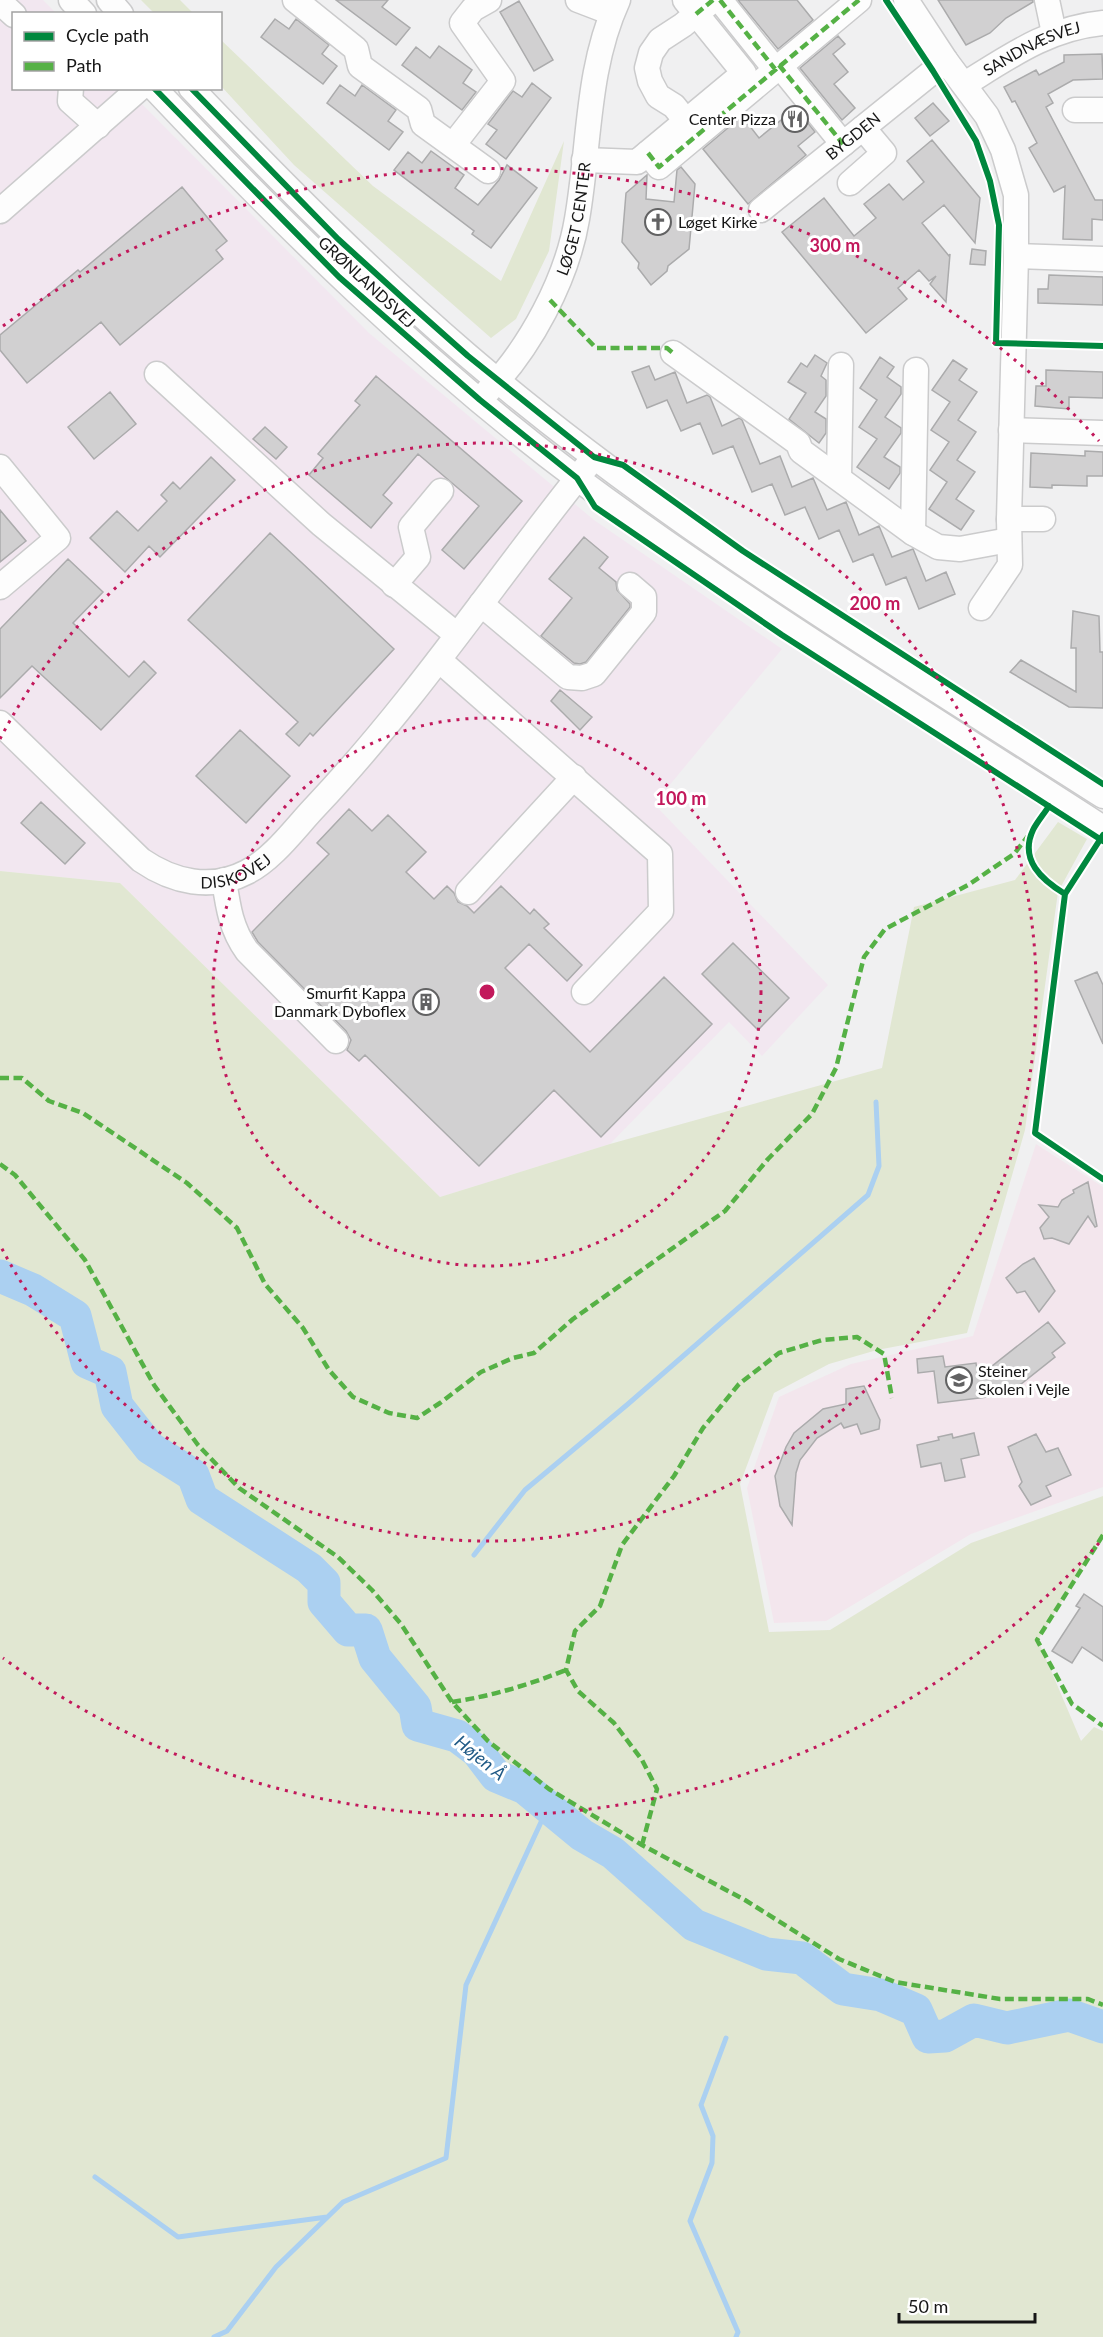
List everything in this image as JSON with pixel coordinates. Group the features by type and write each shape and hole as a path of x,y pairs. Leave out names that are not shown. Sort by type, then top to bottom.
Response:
{"street":[{"path":"71,0 82,12"},
{"path":"109,0 119,12"},
{"path":"295,0 357,49 360,66 419,109 423,124 488,171"},
{"path":"453,145 503,81 462,23 473,9 489,0"},
{"name":"LØGET CENTER","path":"480,400 498,381 531,334 566,262 577,220 593,81 615,7 578,0"},
{"path":"720,0 843,144"},
{"path":"648,153 659,167 859,0"},
{"path":"906,0 946,61 987,116 1003,150 1016,195 1010,565 981,608"},
{"path":"1047,0 1054,33"},
{"path":"0,2 12,13"},
{"path":"584,160 637,162 744,73 698,5 660,40 651,53 647,68 650,81 658,96 674,106 686,121"},
{"name":"SANDNÆSVEJ","path":"965,84 1054,33 1080,25 1103,23"},
{"name":"BYGDEN","path":"761,210 946,61"},
{"path":"71,90 70,101 98,126"},
{"path":"0,211 138,90"},
{"name":"GRØNLANDSVEJ","path":"156,90 215,154 339,277 480,400 577,478 753,602 1103,828"},
{"name":"GRØNLANDSVEJ","path":"193,90 338,239 460,349 594,457 764,576 1103,795"},
{"path":"1075,110 1103,110"},
{"path":"850,183 884,153 863,128"},
{"path":"1016,256 1103,259"},
{"path":"673,353 798,443 801,451 913,533 938,547 960,549 1043,519"},
{"path":"839,477 841,366"},
{"path":"913,533 916,370"},
{"path":"157,374 321,524 457,635"},
{"path":"1011,430 1103,433"},
{"name":"DISKOVEJ","path":"0,723 141,860 157,871 175,879 213,882 249,871 266,859 340,780 439,660 594,457"},
{"path":"0,467 58,538 0,587"},
{"path":"394,585 418,557 411,527 441,491"},
{"path":"481,604 568,677 582,678 594,674 644,612 644,597 630,585"},
{"path":"439,660 660,854 661,911 584,992"},
{"path":"468,892 574,777"},
{"path":"224,880 229,916 237,937 247,951 336,1041"}],"shaded area":[{"path":"0,0 43,0 55,12 12,12 12,90 128,90 369,333 594,520 782,649 654,804 828,985 762,1056 729,1022 610,1144 440,1197 120,883 0,871"},
{"name":"Steiner Skolen i Vejle","path":"1036,1144 1103,1187 1103,1487 971,1534 826,1621 774,1623 747,1488 779,1397 851,1364 973,1336"}],"green space":[{"path":"141,0 180,0 192,12 153,12"},
{"path":"222,41 373,186 501,281 564,141 549,251 516,319 491,338 294,165 222,87"},
{"path":"1058,822 1087,839 1058,892 1025,1130 967,1333 877,1350 829,1364 774,1393 740,1484 769,1632 830,1630 971,1543 1103,1496 1103,1535 1038,1640 1081,1741 1094,1727 1103,1731 1103,2337 0,2337 0,871 120,883 440,1197 610,1144 882,1068 914,907 1015,880"}],"building":[{"path":"336,0 388,0 382,7 410,28 396,45"},
{"path":"738,0 797,0 813,20 778,49"},
{"path":"938,0 1033,0 1033,2 1006,18 990,33 966,45"},
{"path":"519,1 553,60 534,71 500,12"},
{"path":"275,19 289,29 296,19 329,45 322,54 337,66 323,84 261,37"},
{"path":"838,36 845,44 833,54 848,72 834,84 855,108 842,120 800,68"},
{"path":"439,46 472,70 463,83 476,92 462,110 402,65 416,47 430,58"},
{"path":"1102,54 1103,79 1073,80 1048,94 1053,103 1046,107 1095,200 1103,200 1103,220 1092,219 1092,240 1063,239 1065,186 1054,192 1029,148 1037,143 1015,101 1012,102 1004,87 1036,70 1039,75 1064,62 1064,55"},
{"path":"532,83 551,98 506,159 486,144 497,130 488,124 513,91 522,97"},
{"path":"340,85 355,96 362,85 396,110 388,121 403,132 389,150 327,103"},
{"path":"933,103 949,121 930,136 915,118"},
{"path":"796,108 815,132 798,146 806,155 748,204 703,149 742,116 759,138"},
{"path":"932,140 980,198 975,243 944,205 922,223 949,256 950,254 946,302 930,284 936,276 929,281 919,270 898,288 907,299 866,333 782,232 824,198 854,236 876,218 864,204 889,184 903,200 924,182 907,161"},
{"path":"431,151 464,175 455,188 478,205 499,180 507,165 537,188 491,248 472,234 474,231 394,170 408,152 422,163"},
{"name":"Løget Kirke","path":"681,167 695,184 689,249 668,266 667,271 651,285 638,268 639,263 622,242 626,193 647,175 646,199 674,202 677,170"},
{"path":"182,187 227,241 216,250 223,259 120,345 101,322 27,383 0,350 0,335"},
{"path":"972,249 986,251 985,265 970,264"},
{"path":"1049,275 1103,277 1103,305 1038,303 1038,289 1048,289"},
{"path":"815,355 827,363 821,376 826,380 826,396 815,412 826,419 826,433 819,443 789,419 806,393 788,382 801,363 807,367"},
{"path":"880,357 894,367 887,377 901,387 901,394 885,417 901,428 901,433 884,457 900,467 900,473 889,489 857,467 877,439 859,427 877,400 860,388"},
{"path":"953,360 967,369 959,380 977,392 958,420 976,432 957,460 975,472 956,499 974,511 961,530 929,509 947,482 930,470 949,442 931,430 950,402 932,390"},
{"path":"649,366 655,380 675,372 687,403 707,395 710,397 722,426 739,418 742,420 760,464 780,456 792,487 813,478 827,510 846,502 859,535 879,526 892,557 913,549 926,581 946,572 955,594 919,609 906,577 886,585 873,554 853,562 839,530 819,539 805,507 785,515 772,484 752,492 733,446 713,454 700,423 681,431 667,400 647,408 632,372"},
{"path":"1046,370 1103,372 1103,398 1069,397 1069,409 1035,406 1036,386 1046,386"},
{"path":"376,376 522,501 464,569 442,550 479,506 418,454 383,495 392,503 371,528 309,475 323,458 318,454 360,405 355,401"},
{"path":"110,392 136,424 94,459 68,427"},
{"path":"265,427 287,447 276,459 253,439"},
{"path":"1085,451 1103,452 1103,476 1087,476 1087,486 1030,487 1031,453 1085,456"},
{"path":"211,457 235,480 160,557 149,546 125,572 90,538 117,511 138,531 167,501 161,495 173,482 180,489"},
{"path":"0,510 26,541 0,562"},
{"path":"270,533 394,649 313,736 310,733 299,746 286,734 298,722 188,620"},
{"path":"584,537 608,557 599,568 616,582 617,590 630,604 630,607 586,662 580,664 574,663 541,636 572,598 549,579"},
{"path":"68,559 103,592 73,623 129,677 144,661 156,673 101,730 32,666 0,698 0,629"},
{"path":"1073,611 1099,616 1100,652 1103,652 1103,708 1069,707 1010,672 1021,660 1076,692 1076,648 1071,648"},
{"path":"560,690 592,717 580,730 551,701"},
{"path":"240,730 290,776 246,823 196,776"},
{"path":"41,802 85,843 65,864 21,823"},
{"name":"Smurfit Kappa Danmark Dyboflex","path":"349,809 372,831 388,815 426,852 406,872 434,899 447,886 454,893 458,902 467,906 474,913 501,886 530,914 534,909 549,924 544,928 582,965 567,981 529,944 505,968 590,1052 664,977 712,1024 601,1137 554,1090 479,1166 365,1055 359,1061 347,1050 351,1040 346,1031 258,942 252,932 329,854 317,843"},
{"path":"733,943 789,998 758,1030 702,974"},
{"path":"1097,972 1103,985 1103,1044 1075,981"},
{"path":"1088,1182 1097,1226 1095,1227 1088,1216 1069,1244 1052,1238 1044,1239 1040,1228 1049,1217 1039,1205 1058,1207 1062,1200 1074,1193 1073,1190"},
{"path":"1034,1258 1055,1291 1039,1312 1025,1291 1017,1293 1006,1278"},
{"path":"1048,1322 1065,1343 1052,1353 1055,1357 1021,1384 996,1396 938,1403 934,1371 918,1373 917,1359 943,1356 945,1367 976,1363 978,1377"},
{"path":"864,1386 880,1420 879,1429 861,1434 857,1424 844,1428 841,1423 817,1438 800,1460 796,1473 792,1525 780,1506 775,1476 786,1447 794,1433 823,1409 846,1404 846,1389"},
{"path":"974,1433 979,1455 961,1459 965,1477 945,1481 941,1463 921,1467 917,1445 939,1440 938,1437 952,1434 953,1438"},
{"path":"1036,1434 1046,1452 1058,1448 1071,1475 1046,1486 1051,1496 1031,1505 1019,1486 1022,1482 1008,1447"},
{"path":"1084,1594 1103,1607 1103,1661 1082,1647 1072,1663 1052,1651 1080,1608 1076,1606"}],"waterway":[{"path":"474,1555 525,1490 628,1404 868,1195 879,1166 876,1102"},
{"name":"Højen Å","path":"0,1276 33,1290 75,1316 87,1362 110,1372 117,1406 150,1448 193,1475 202,1499 309,1568 324,1583 324,1602 348,1630 366,1630 375,1658 415,1707 418,1725 457,1736 477,1751 496,1776 525,1788 582,1835 613,1853 694,1925 766,1954 802,1958 843,1989 881,1995 916,2010 928,2037 945,2036 974,2020 1007,2028 1069,2015 1103,2027"},
{"path":"214,2337 227,2331 276,2267 343,2202 446,2158 466,1985 548,1807"},
{"path":"726,2038 701,2105 713,2136 712,2163 690,2221 738,2332 736,2337"},
{"path":"95,2177 178,2237 327,2217"}],"marked path":[{"path":"696,14 713,0"},
{"path":"720,0 775,69"},
{"path":"648,153 659,167 859,0"},
{"path":"779,65 843,144"},
{"path":"550,300 596,348 667,348 673,353"},
{"path":"0,1078 22,1078 49,1101 83,1113 187,1183 237,1228 265,1284 303,1328 329,1370 353,1397 389,1413 417,1418 481,1372 513,1358 534,1353 573,1319 725,1211 768,1159 812,1114 836,1068 864,957 885,929 968,885 1014,854 1028,836"},
{"path":"0,1164 15,1175 85,1260 154,1385 198,1445 239,1488 338,1557 372,1590 401,1624 452,1702 488,1741 549,1789 642,1845 745,1900 839,1959 895,1982 1000,1999 1088,1999 1103,2005"},
{"path":"642,1845 657,1789 642,1760 614,1723 578,1691 566,1670 575,1631 600,1606 622,1545 674,1476 703,1428 739,1384 779,1353 822,1340 857,1337 884,1354 892,1398"},
{"path":"1103,1535 1037,1640 1072,1704 1103,1726"},
{"path":"452,1702 510,1689 566,1670"}],"cycle path":[{"path":"886,0 976,141 990,181 999,225 996,343 1103,346"},
{"path":"156,90 339,277 480,400 577,478 595,507 782,635 1103,841"},
{"path":"193,90 338,239 468,356 594,457 623,465 743,551 1103,784"},
{"path":"1049,806 1033,830 1029,841 1029,851 1031,860 1041,876 1065,894"},
{"path":"1103,835 1065,894 1035,1133 1103,1179"}],"place":[{"name":"Center Pizza","path":"795,119"},
{"name":"Løget Kirke","path":"658,222"},
{"name":"Smurfit Kappa Danmark Dyboflex","path":"426,1002"},
{"name":"Steiner Skolen i Vejle","path":"959,1380"}]}
